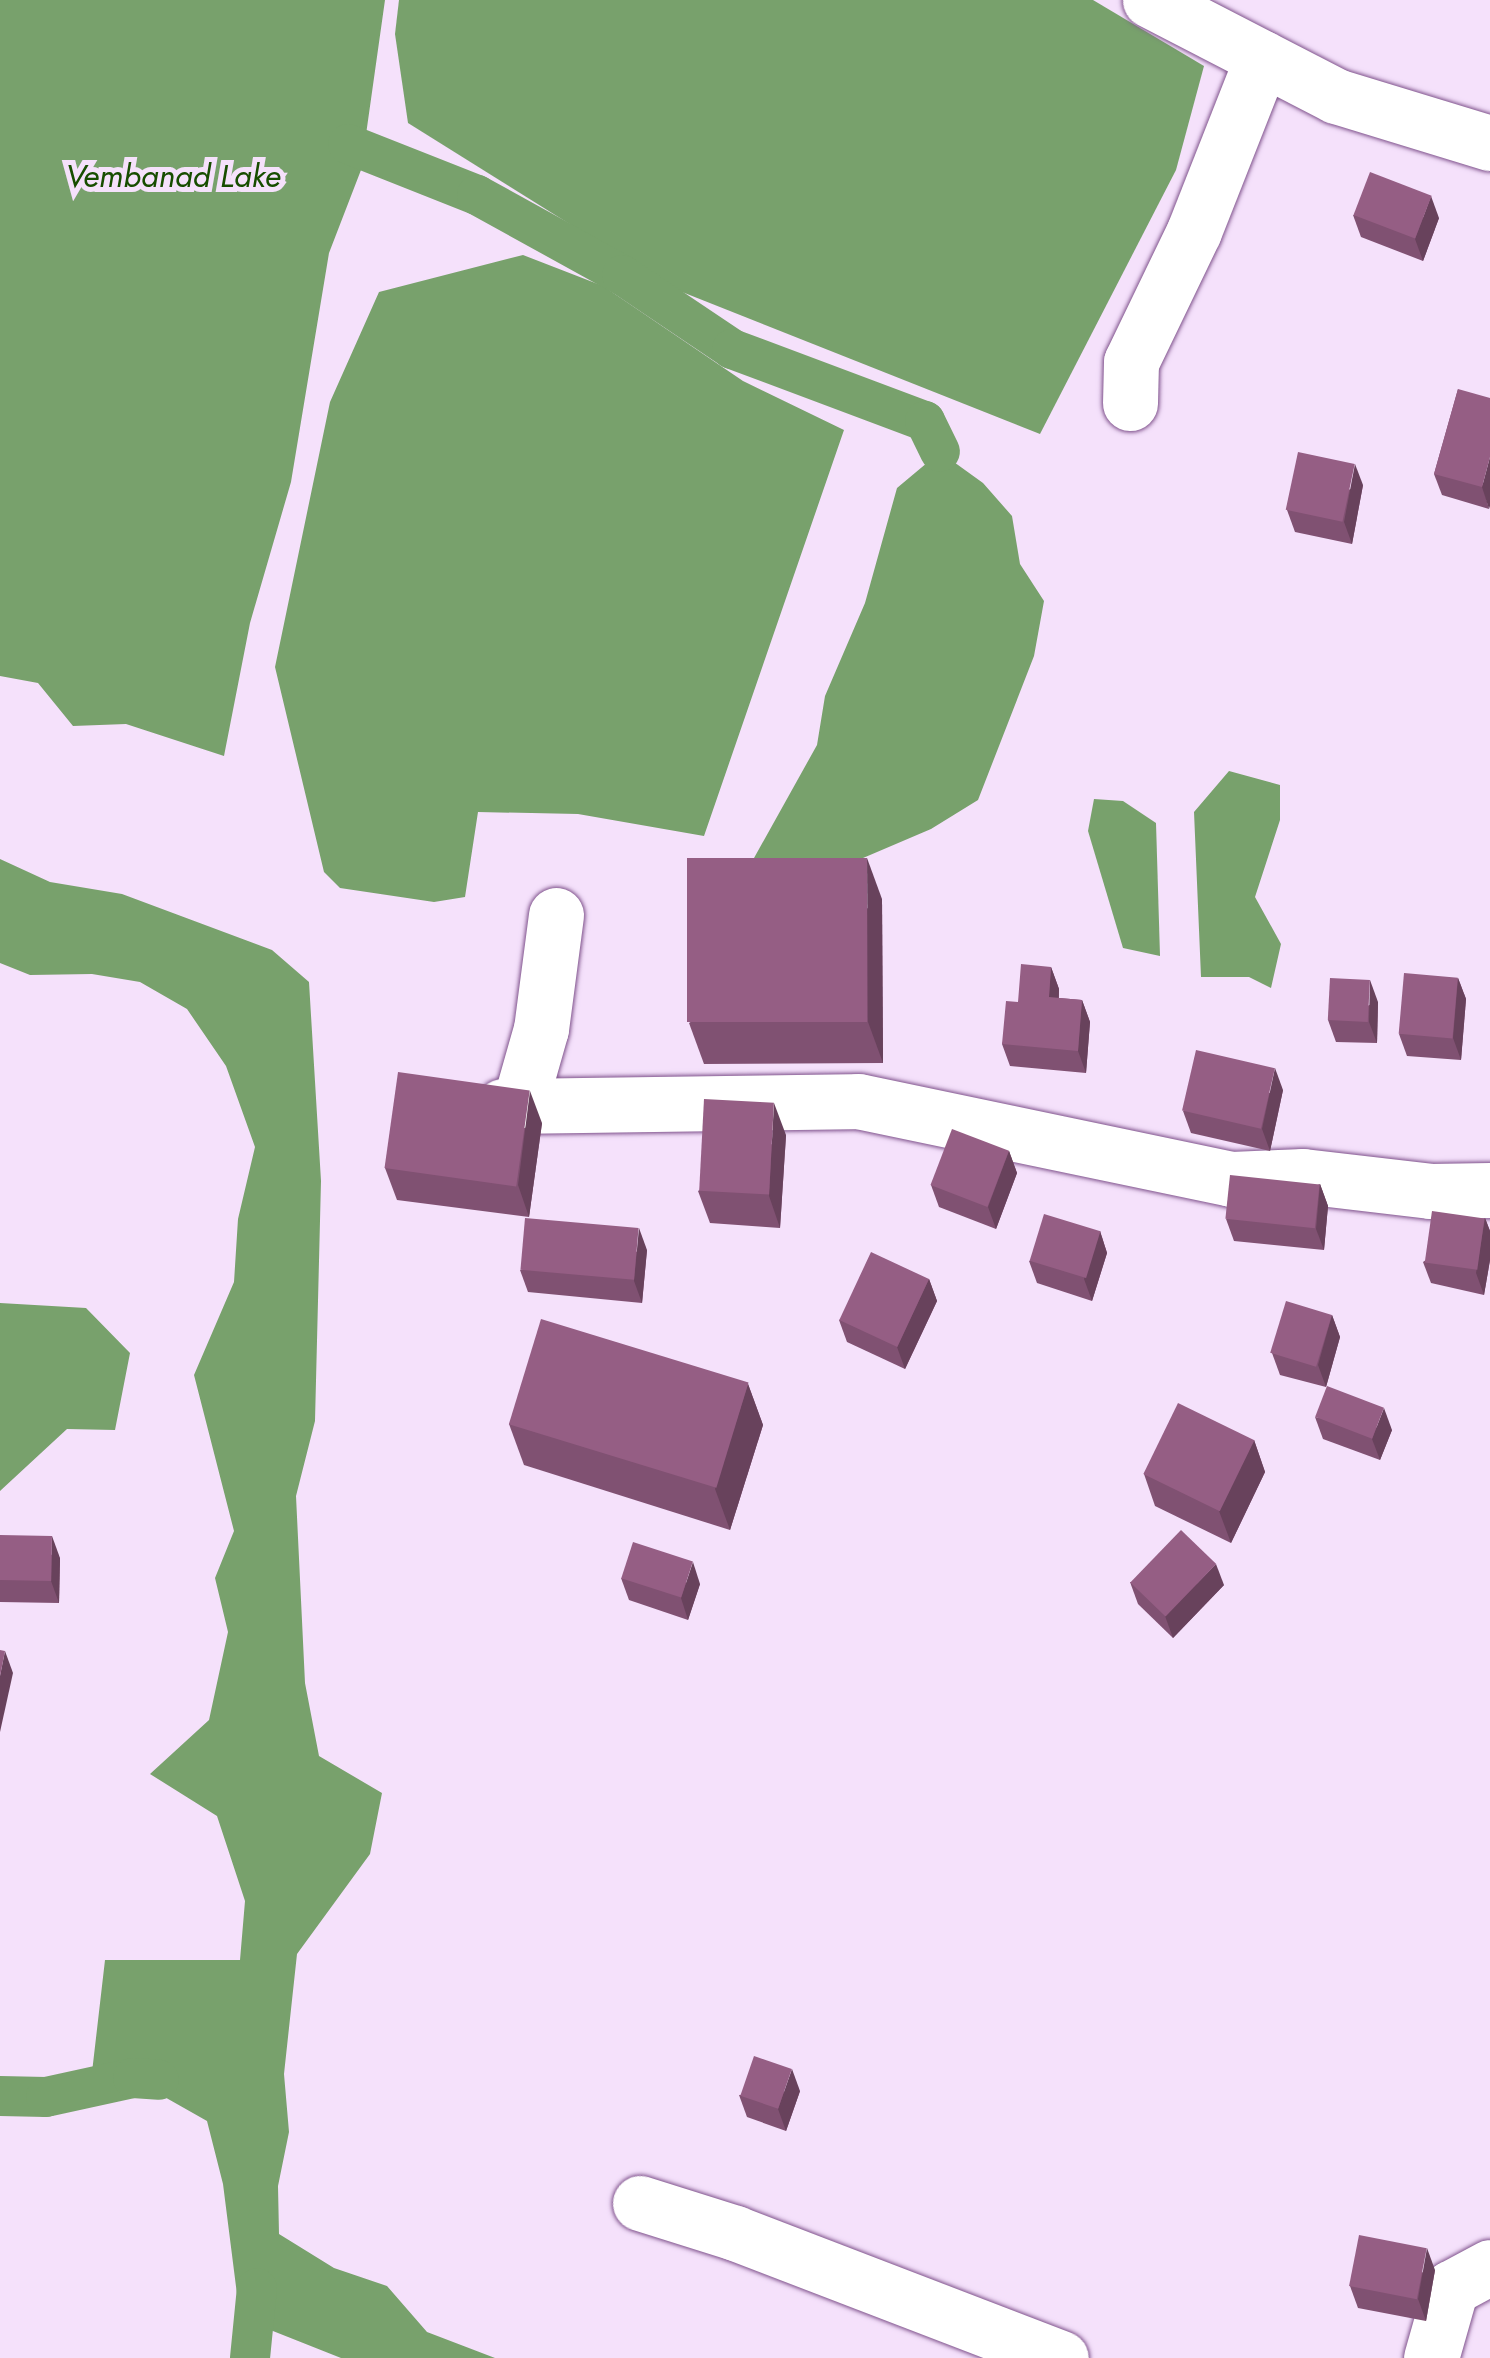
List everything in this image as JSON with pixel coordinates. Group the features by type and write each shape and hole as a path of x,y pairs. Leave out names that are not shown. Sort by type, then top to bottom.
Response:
{"street":[{"path":"1150,0 1336,96 1490,143"},
{"path":"1130,404 1131,362 1194,230 1262,58"},
{"path":"556,916 541,1029 511,1106 858,1100 1230,1179 1303,1176 1430,1191 1490,1190"},
{"path":"640,2204 735,2232 1061,2358"},
{"path":"1432,2358 1452,2288 1490,2267"}],"water":[{"name":"Vembanad Lake","path":"0,0 385,0 361,170 329,253 291,482 250,623 224,756 126,724 73,726 38,683 0,676"},
{"path":"399,0 1093,0 1204,66 1176,170 1040,434 672,288 408,123 395,34"},
{"path":"523,255 603,286 743,381 844,430 704,836 578,814 478,812 465,897 434,902 340,888 324,872 275,667 330,402 379,292"},
{"path":"940,452 983,483 1012,516 1020,564 1044,601 1034,656 978,800 931,829 781,893 744,876 817,745 825,696 865,603 897,488"},
{"path":"1229,771 1280,785 1280,820 1255,897 1281,944 1271,988 1249,977 1201,977 1194,812"},
{"path":"1094,799 1123,801 1156,823 1160,956 1123,948 1088,831"},
{"path":"0,859 50,882 122,894 272,950 309,982 321,1181 315,1421 296,1496 305,1683 319,1756 382,1793 370,1854 297,1954 284,2074 289,2132 278,2186 279,2234 334,2268 387,2286 427,2332 495,2358 341,2358 240,2318 223,2184 207,2121 154,2091 91,2081 105,1960 240,1960 245,1901 217,1816 150,1774 209,1720 228,1632 215,1578 234,1531 194,1375 234,1282 238,1219 255,1147 226,1066 187,1009 140,982 92,974 30,975 0,963"},
{"path":"0,1303 86,1308 130,1353 115,1430 67,1429 0,1491"}],"building":[{"path":"1370,172 1432,196 1415,239 1354,215"},
{"path":"1458,389 1490,398 1490,457 1482,487 1434,474"},
{"path":"1298,452 1355,464 1342,522 1286,510"},
{"path":"687,858 867,858 867,1022 687,1022"},
{"path":"1021,964 1051,967 1049,997 1082,1000 1078,1051 1002,1044 1006,1001 1018,1002"},
{"path":"1404,973 1458,978 1452,1038 1399,1034"},
{"path":"1330,978 1370,980 1368,1022 1328,1020"},
{"path":"1196,1050 1275,1068 1261,1129 1182,1110"},
{"path":"398,1072 530,1091 516,1187 385,1168"},
{"path":"704,1099 774,1103 769,1195 699,1191"},
{"path":"952,1129 1009,1151 987,1207 930,1185"},
{"path":"1230,1175 1320,1184 1315,1228 1225,1219"},
{"path":"1432,1211 1484,1218 1477,1270 1425,1262"},
{"path":"1044,1214 1100,1231 1086,1278 1030,1261"},
{"path":"525,1218 639,1228 634,1280 520,1270"},
{"path":"871,1252 929,1279 897,1347 839,1320"},
{"path":"1286,1301 1332,1315 1316,1367 1270,1353"},
{"path":"541,1319 749,1382 716,1488 509,1424"},
{"path":"1327,1386 1384,1408 1372,1439 1315,1417"},
{"path":"1178,1403 1254,1440 1220,1511 1143,1474"},
{"path":"1181,1530 1216,1564 1166,1617 1130,1583"},
{"path":"0,1535 52,1536 51,1581 0,1580"},
{"path":"633,1542 693,1561 681,1598 621,1578"},
{"path":"0,1650 5,1651 0,1676"},
{"path":"754,2056 792,2069 778,2109 740,2096"},
{"path":"1359,2235 1427,2248 1417,2299 1349,2286"}],"waterway":[{"path":"348,144 477,195 622,275 732,349 925,421 940,452"},
{"path":"0,2096 46,2097 133,2078 159,2080"},
{"path":"250,2358 257,2288"}]}
